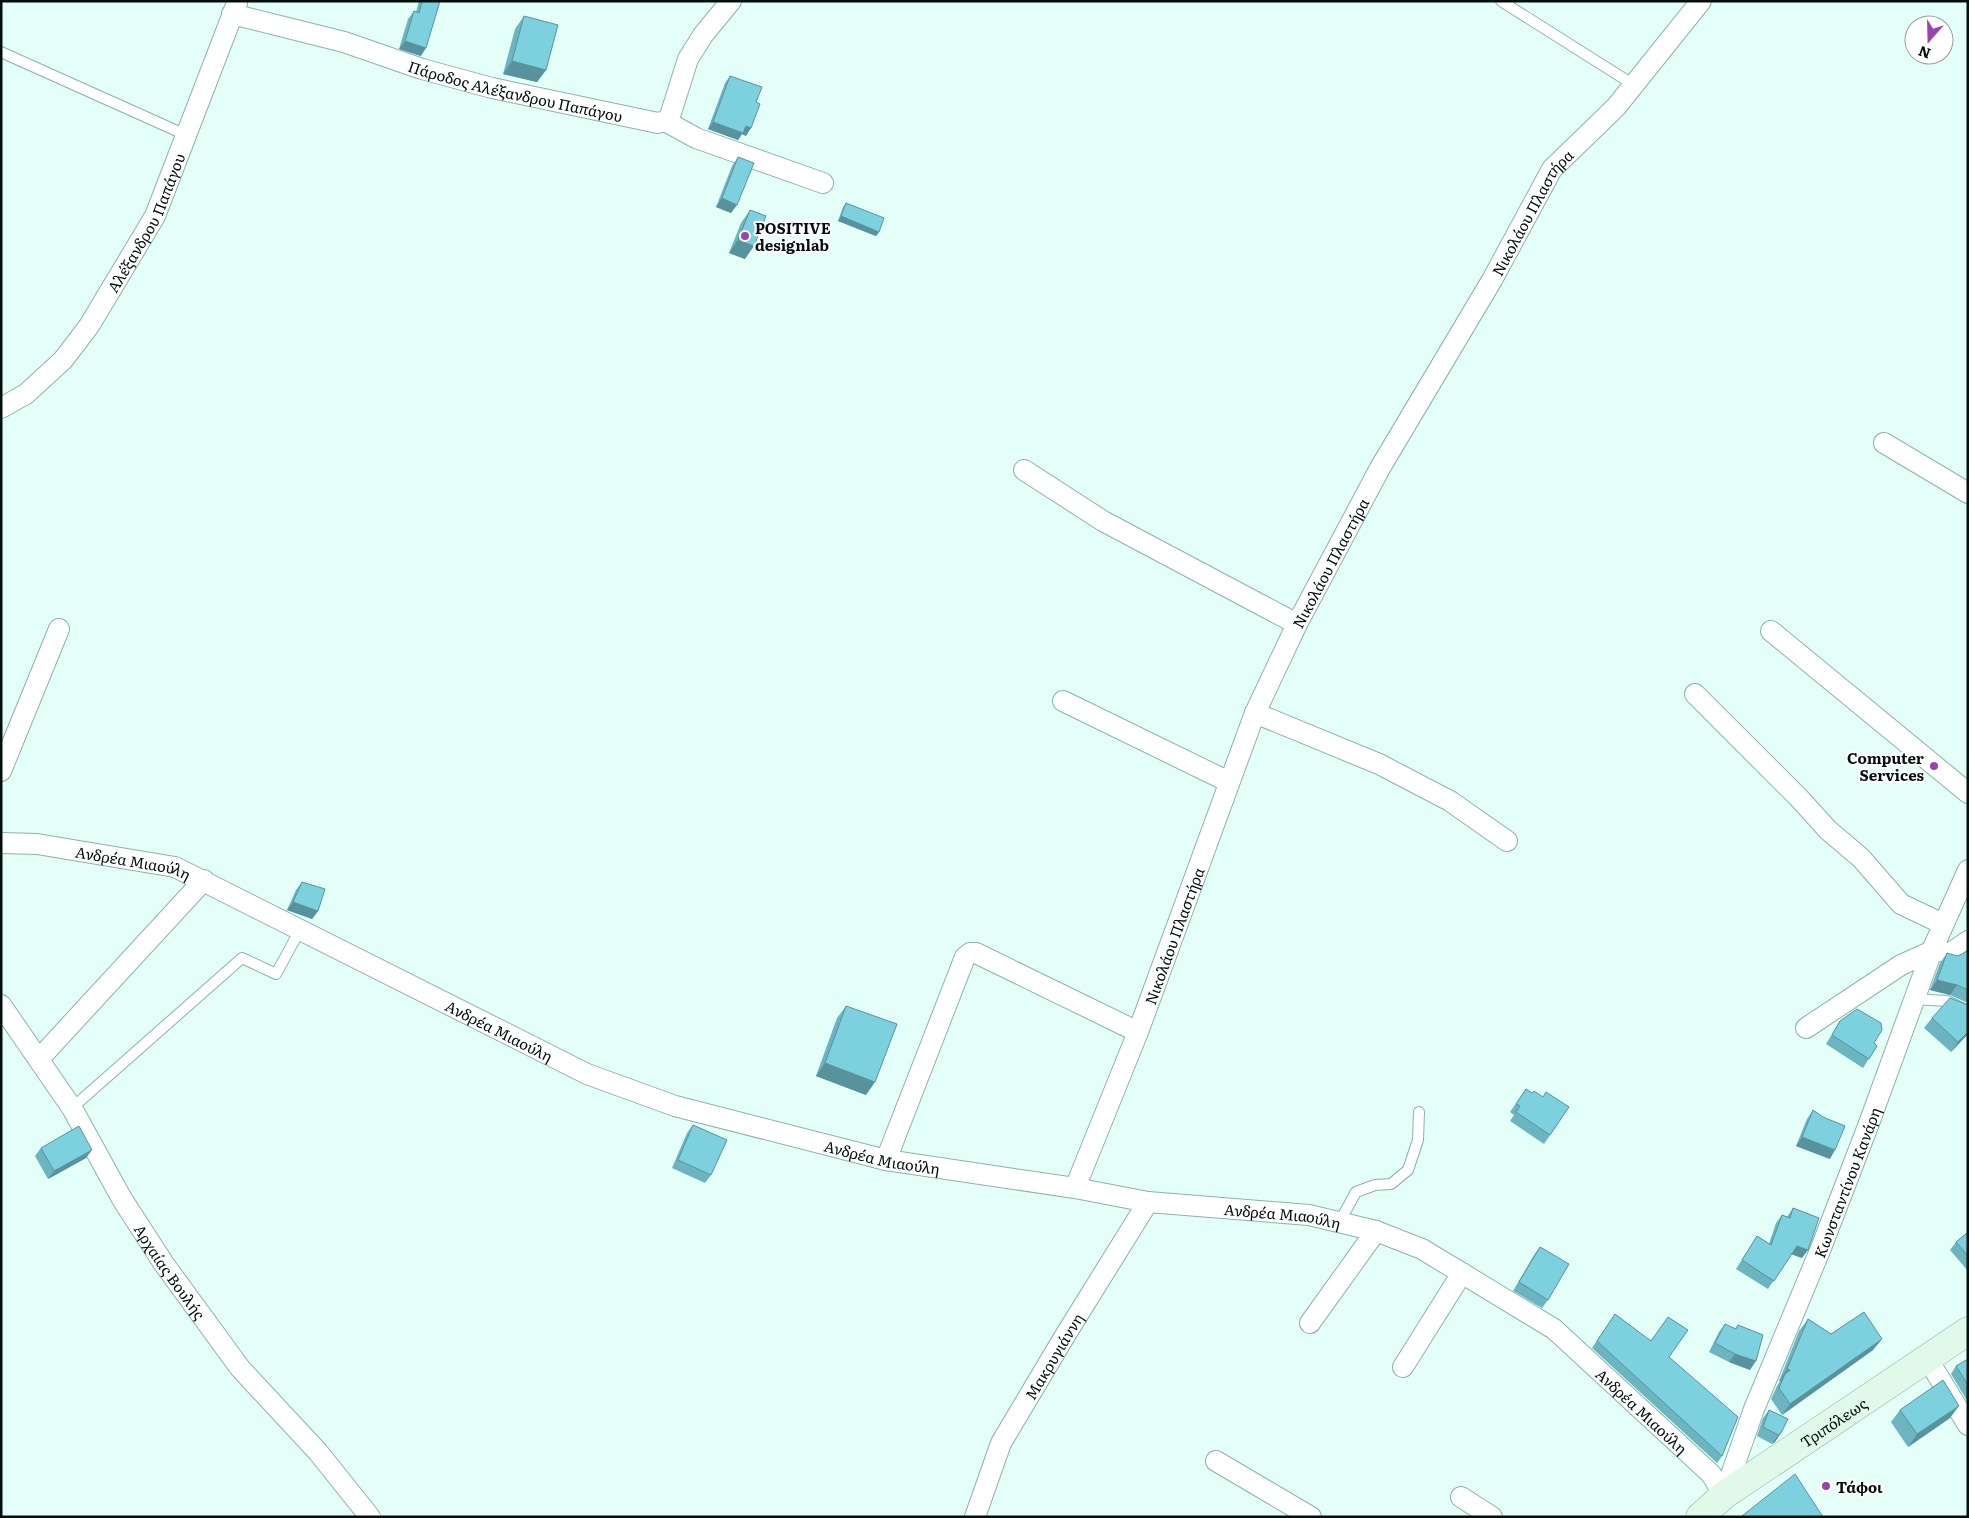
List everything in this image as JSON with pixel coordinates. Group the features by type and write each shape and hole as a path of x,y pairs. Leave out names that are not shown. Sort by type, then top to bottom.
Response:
{"main road":[{"name":"Τριπόλεως","path":"1701,1516 1724,1494 1968,1331"}],"street":[{"path":"731,1 703,35 688,59 670,116 665,121 696,138 822,183"},
{"name":"Νικολάου Πλαστήρα","path":"1075,1188 1138,1032 1255,713 1297,624 1380,468 1492,280 1552,170 1616,107 1701,1"},
{"name":"Πάροδος Αλέξανδρου Παπάγου","path":"235,8 422,69 492,88 630,118 658,123 665,121"},
{"name":"Αλέξανδρου Παπάγου","path":"1,408 26,394 63,360 89,326 154,216 235,8"},
{"path":"1884,443 1968,493"},
{"path":"1024,470 1103,521 1297,624"},
{"path":"1,771 59,629"},
{"path":"1771,630 1968,793"},
{"path":"1696,694 1828,830 1861,858 1902,904 1943,924"},
{"path":"1063,701 1229,782"},
{"path":"1255,713 1379,764 1450,801 1507,841"},
{"name":"Ανδρέα Μιαούλη","path":"1,843 37,844 175,867 587,1074 675,1106 886,1160 1075,1188 1148,1202 1309,1215 1376,1231 1422,1249 1554,1329 1711,1474 1724,1494"},
{"name":"Κωνσταντίνου Κανάρη","path":"1724,1494 1754,1409 1821,1248 1868,1126 1932,949 1968,870"},
{"path":"38,1059 204,880"},
{"path":"1806,1028 1894,969 1932,949 1949,954 1968,941"},
{"path":"886,1160 965,957 970,953 976,953 1000,964 1138,1032"},
{"name":"Αρχαίας Βουλής","path":"1,1005 72,1108 122,1199 170,1272 240,1368 318,1452 370,1517"},
{"name":"Μακρυγιάννη","path":"975,1517 1001,1443 1148,1202"},
{"path":"1310,1323 1376,1231"},
{"path":"1403,1367 1462,1273"},
{"path":"1927,1358 1968,1425"},
{"path":"1216,1462 1311,1517"},
{"path":"1461,1497 1492,1517"}],"lane":[{"path":"1501,1 1634,85"},
{"path":"1,52 186,135"},
{"path":"72,1108 242,958 276,974 300,930"},
{"path":"1914,999 1947,1001 1968,1011"},
{"path":"1340,1221 1356,1192 1375,1185 1392,1184 1408,1170 1418,1140 1420,1112"}],"building":[{"path":"422,1 440,1 426,48 405,41 414,11 419,13"},
{"path":"524,16 558,25 546,70 512,61"},
{"path":"730,76 762,87 756,102 760,104 751,128 746,126 743,133 713,122"},
{"path":"738,157 754,163 737,205 722,198"},
{"path":"846,203 884,218 879,232 841,216"},
{"path":"750,210 766,216 754,246 738,240"},
{"path":"302,882 325,889 318,911 293,902"},
{"path":"1968,950 1968,990 1937,980 1947,953 1957,956"},
{"path":"1950,998 1968,1005 1968,1032 1958,1042 1932,1018"},
{"path":"846,1006 897,1024 875,1082 825,1063"},
{"path":"1857,1009 1881,1023 1882,1030 1874,1043 1877,1046 1869,1059 1832,1035 1840,1021"},
{"path":"1526,1089 1532,1093 1534,1091 1543,1097 1546,1092 1569,1107 1550,1135 1516,1112 1520,1106 1516,1104"},
{"path":"1813,1110 1823,1117 1845,1126 1835,1150 1802,1137"},
{"path":"693,1125 727,1140 711,1175 678,1160"},
{"path":"79,1126 92,1150 54,1171 41,1148"},
{"path":"1793,1208 1819,1218 1808,1250 1797,1246 1774,1281 1742,1260 1757,1236 1771,1245 1782,1215 1790,1218"},
{"path":"1968,1232 1968,1256 1956,1242"},
{"path":"1540,1247 1569,1264 1548,1300 1519,1282"},
{"path":"1864,1312 1882,1339 1790,1404 1779,1388 1785,1374 1790,1370 1787,1369 1808,1319 1831,1334"},
{"path":"1615,1314 1651,1341 1668,1317 1688,1330 1669,1357 1738,1417 1722,1456 1597,1341"},
{"path":"1725,1324 1736,1329 1738,1325 1763,1335 1756,1361 1735,1354 1715,1343"},
{"path":"1968,1359 1968,1385 1956,1366"},
{"path":"1943,1380 1959,1406 1917,1434 1900,1410"},
{"path":"1769,1410 1788,1419 1778,1435 1763,1427"},
{"path":"1795,1474 1823,1517 1742,1517 1742,1516"}],"place":[{"name":"POSITIVE designlab","path":"745,236"},
{"name":"Computer Services","path":"1934,766"},
{"name":"Τάφοι","path":"1826,1486"}]}
